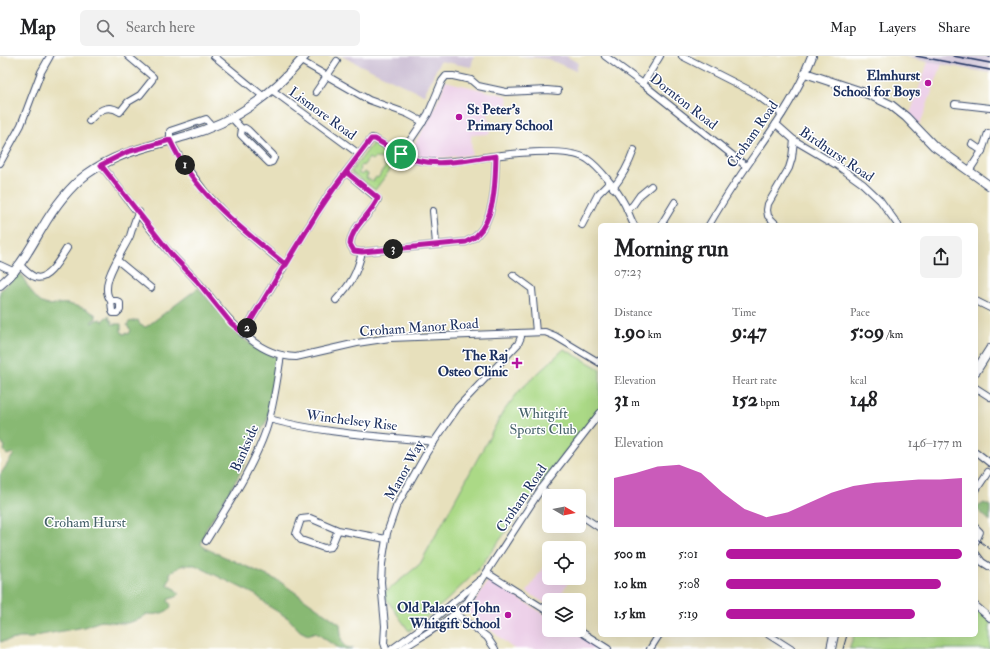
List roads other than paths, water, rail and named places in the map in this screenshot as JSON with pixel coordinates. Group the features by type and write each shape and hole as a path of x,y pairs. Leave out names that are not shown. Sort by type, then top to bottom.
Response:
{"main road":[{"name":"Croham Road","path":"805,72 812,56"},
{"path":"0,285 17,268 59,202 86,174 127,152 190,134 245,111 272,90 303,59"},
{"path":"805,72 868,94 891,105 906,117 934,146 990,186"},
{"path":"978,365 990,349"},
{"path":"831,649 834,637"}],"street":[{"path":"0,163 20,125 41,72 50,56"},
{"path":"90,121 101,109 113,108 122,114 129,101 140,95 153,78 128,56"},
{"path":"214,56 264,97"},
{"name":"Dornton Road","path":"605,56 643,84 746,166"},
{"path":"643,84 660,56"},
{"path":"682,56 753,92 782,114"},
{"path":"303,59 327,76 369,100 408,114 423,122"},
{"path":"316,92 337,61"},
{"name":"Croham Road","path":"710,223 746,166 794,97 805,72"},
{"path":"401,154 432,107 442,80 446,76 471,80 478,86 506,92 558,91"},
{"name":"Lismore Road","path":"272,90 359,154"},
{"path":"955,104 990,108"},
{"path":"231,118 242,129 248,130 274,155 272,162 269,163 241,135 242,129"},
{"name":"Birdhurst Road","path":"776,124 794,140 838,166 863,184 880,200 897,223"},
{"path":"969,171 982,151 988,133"},
{"path":"243,333 322,205 371,139 375,139 415,160 442,163 496,156 543,153 560,153 580,156 596,167 622,200 633,223"},
{"path":"170,140 198,184 220,209 286,265"},
{"path":"775,223 768,216 767,206 789,168 794,140"},
{"path":"253,148 260,141"},
{"path":"972,144 982,151"},
{"path":"582,225 598,194 621,178 630,163 634,150"},
{"path":"346,172 378,198 356,228 350,241 354,251 362,252 466,242 476,236 482,228 489,212 493,199 496,156"},
{"name":"Croham Manor Road","path":"101,165 172,255 197,281 231,323 261,346 281,355 296,357 309,355 357,343 390,338 545,332 598,362"},
{"path":"627,210 633,205 640,195 651,186"},
{"path":"662,223 676,202"},
{"path":"434,211 436,244"},
{"path":"111,301 108,296 109,275 130,235 134,219 139,212"},
{"path":"0,265 17,268 38,278 42,277 53,268 67,248"},
{"path":"336,300 353,280 362,252"},
{"path":"117,260 151,288"},
{"path":"514,275 532,289 536,332"},
{"path":"978,302 990,308"},
{"name":"Manor Way","path":"386,649 384,643 385,626 381,582 386,539 391,521 400,500 434,442 458,407 518,344 521,337 520,333"},
{"name":"Bankside","path":"206,541 250,466 262,439 269,419 281,355"},
{"path":"978,389 990,397"},
{"name":"Croham Road","path":"402,649 456,614 468,601 541,489 598,418"},
{"name":"Winchelsey Rise","path":"269,419 286,424 319,429 434,442"},
{"path":"978,454 990,463"},
{"path":"978,483 988,472"},
{"path":"338,530 331,547 324,548 301,540 296,534 301,519 310,518 338,530 386,539"},
{"path":"586,519 598,527"},
{"path":"978,557 982,562 990,567"},
{"path":"487,573 542,608"},
{"path":"392,649 435,618 481,579"},
{"path":"978,608 990,618"},
{"path":"456,614 487,637 495,649"},
{"path":"586,635 608,649"},
{"path":"650,649 658,637"},
{"path":"772,637 791,649"}],"tram line":[{"path":"978,540 990,549"},
{"path":"843,649 846,637"}],"railway":[{"path":"916,56 990,70"},
{"path":"953,56 990,63"}],"place":[{"name":"Elmhurst School for Boys","path":"928,83"},
{"name":"St Peter's Primary School","path":"459,117"},
{"name":"The Raj Osteo Clinic","path":"517,363"},
{"name":"Old Palace of John Whitgift School","path":"508,615"}],"park label":[{"name":"Whitgift Sports Club","path":"543,422"},
{"name":"Croham Hurst","path":"85,522"}]}
